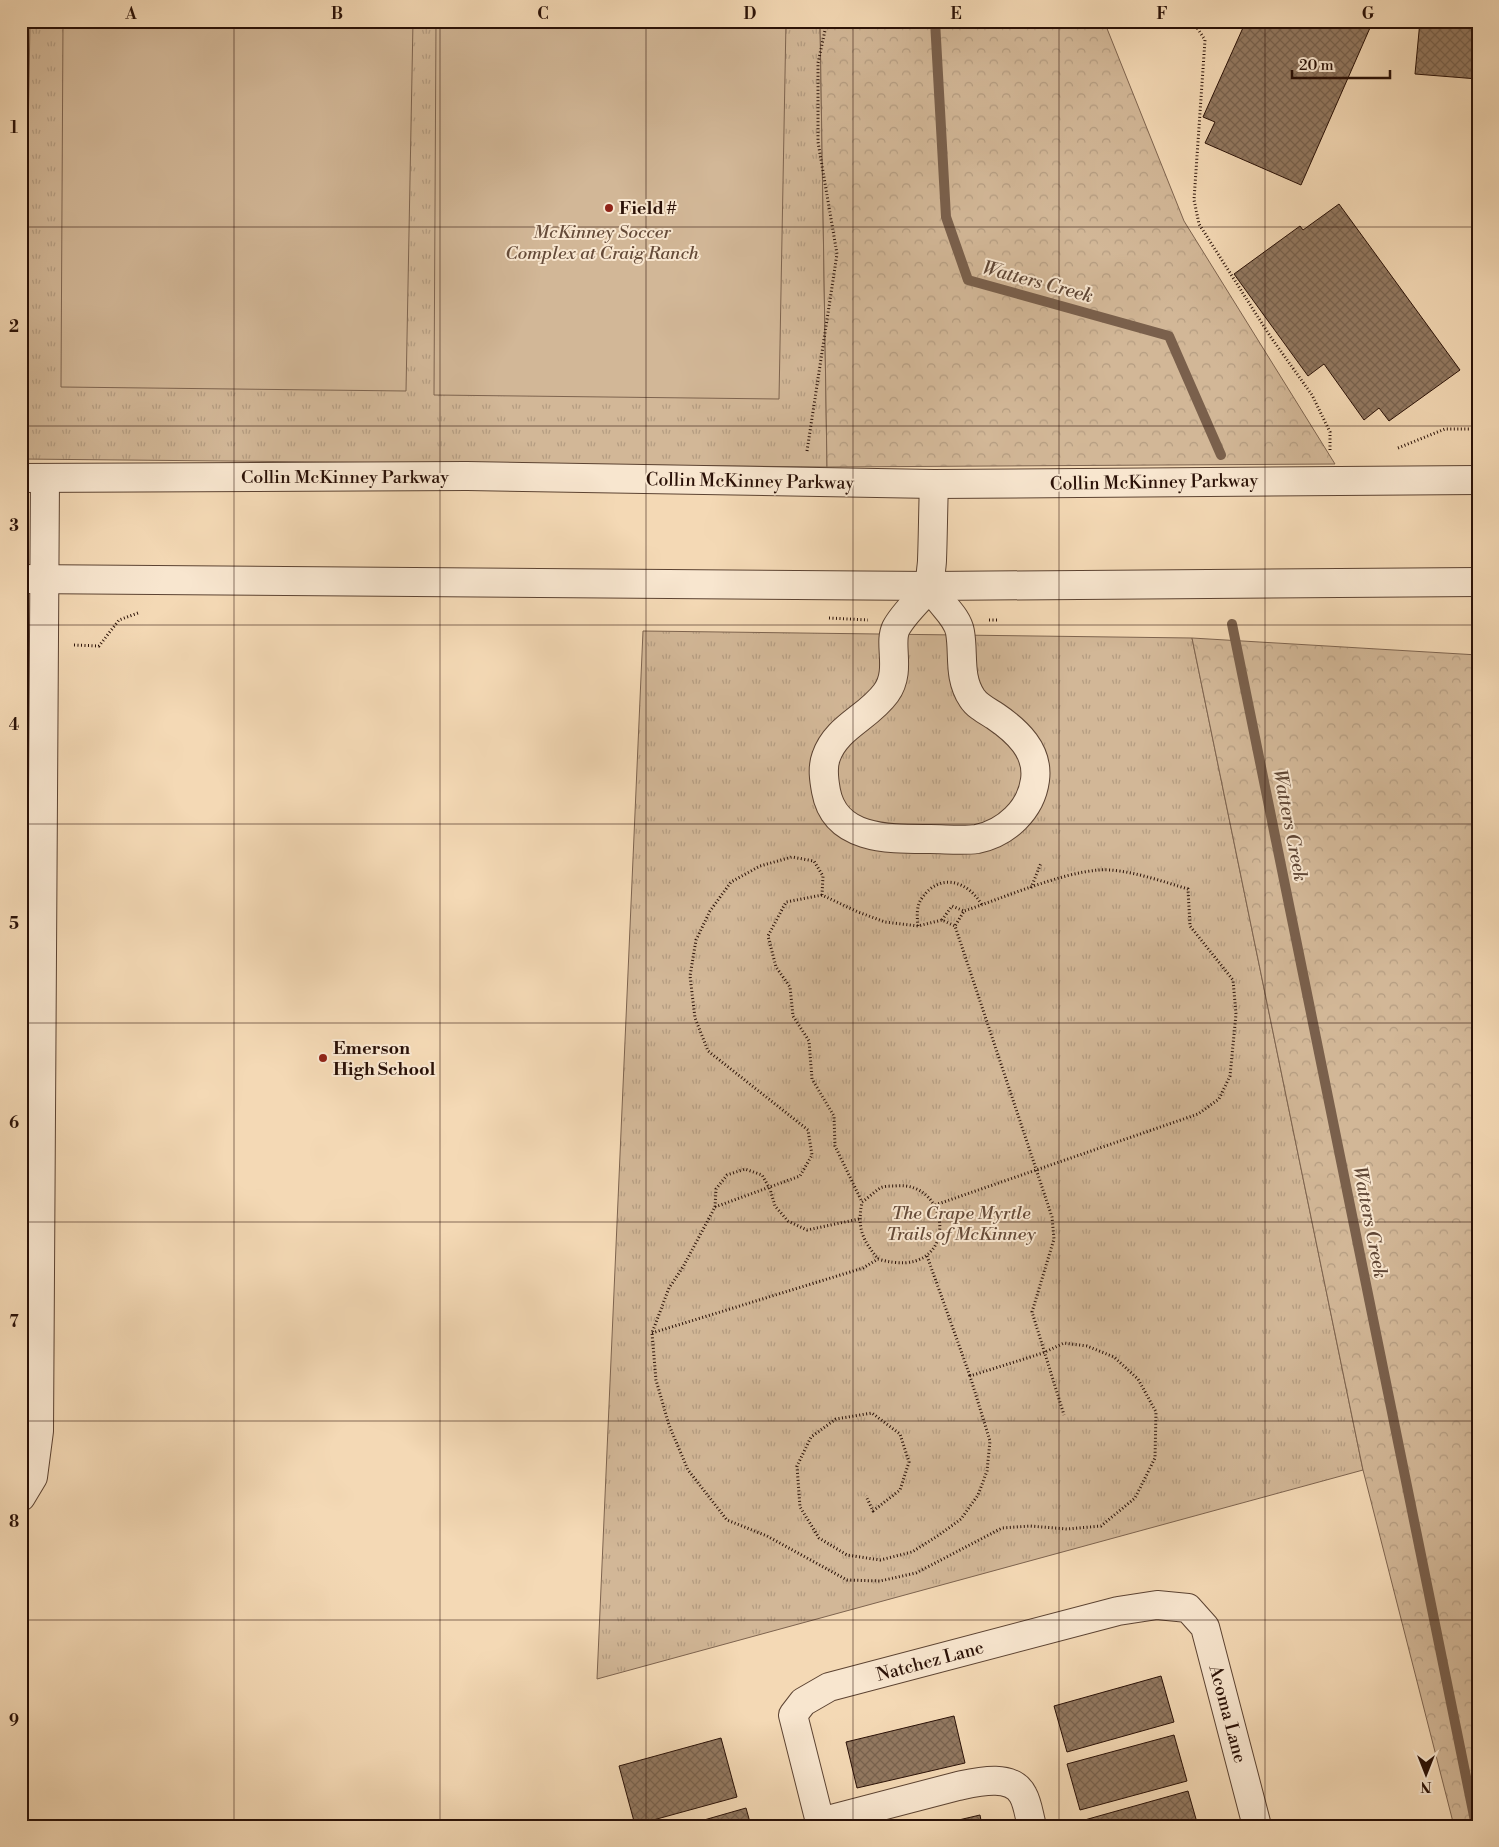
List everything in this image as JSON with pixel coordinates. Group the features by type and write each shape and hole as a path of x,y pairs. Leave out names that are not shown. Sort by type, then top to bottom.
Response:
{"street":[{"name":"Collin McKinney Parkway","path":"33,478 467,476 934,484 1478,480"},
{"path":"21,1497 33,1477 38,1431 33,478"},
{"path":"931,586 895,629 894,668 892,682 886,694 838,736 825,759 824,777 827,795 834,811 846,824 860,833 876,838 975,839 993,834 1009,825 1023,811 1032,794 1035,778 1034,761 1027,745 1016,730 972,699 961,664 960,630 931,586 934,484"},
{"path":"33,579 931,586 1478,582"},
{"name":"Natchez Lane","path":"821,1824 793,1715 803,1702 829,1687 1118,1611 1157,1605 1188,1608"},
{"name":"Acoma Lane","path":"1188,1608 1205,1627 1257,1826"},
{"path":"821,1824 958,1786 979,1781 994,1781 1007,1782 1016,1787 1023,1795 1032,1826"}],"path":[{"path":"806,458 838,254 818,142 818,63 827,21"},
{"path":"1190,21 1196,26 1205,40 1194,200 1199,224 1270,336 1312,395 1330,432 1330,456"},
{"path":"1394,450 1445,430 1478,430"},
{"path":"77,645 99,646 119,620 136,612 146,613"},
{"path":"827,618 846,620"},
{"path":"715,1208 770,1189 800,1176 812,1155 808,1130 708,1051 695,1018 690,976 696,940 710,911 732,882 760,866 792,857 814,861 823,876 822,895"},
{"path":"1031,889 1041,863"},
{"path":"935,1205 1198,1114 1219,1099 1230,1076 1236,1014 1233,980 1190,926 1188,889 1146,876 1100,870 1068,877 964,911 955,926"},
{"path":"918,926 917,911 921,899 935,886 951,882 961,883 975,893 982,905"},
{"path":"862,1202 882,1187 906,1184 923,1192 935,1205 940,1228 937,1243 927,1256 912,1262 896,1264 878,1259 864,1242 859,1219 862,1202 835,1146 834,1116 812,1079 809,1040 793,1016 790,987 776,967 768,936 786,902 822,895 885,922 918,926 942,920 955,926 1052,1217 1054,1239 1032,1312 1043,1353 1064,1415"},
{"path":"942,920 952,906 964,911"},
{"path":"859,1219 807,1230 788,1222 774,1206 770,1189 762,1175 745,1169 727,1175 716,1189 715,1208 683,1267 669,1288 652,1334 656,1380 669,1425 688,1470 727,1520 767,1536 846,1580 880,1581 916,1573 1002,1528 1030,1526 1067,1529 1101,1526 1136,1498 1155,1458 1156,1412 1138,1379 1114,1357 1087,1346 1064,1343 1043,1353 970,1376"},
{"path":"866,1496 873,1511 900,1490 909,1462 900,1434 872,1413 836,1418 811,1437 797,1466 800,1507 819,1538 847,1555 880,1560 912,1552 961,1519 978,1495 987,1471 990,1441 970,1376 927,1256"},
{"path":"652,1334 863,1268 878,1259"}],"green space":[{"name":"McKinney Soccer Complex at Craig Ranch","path":"21,21 820,21 827,467 21,459"},
{"path":"21,21 30,21 24,382 21,382"},
{"path":"63,21 413,21 406,391 61,387"},
{"name":"Field #","path":"436,21 786,21 779,399 434,395"},
{"path":"820,21 1104,21 1184,221 1335,464 827,467"},
{"name":"The Crape Myrtle Trails of McKinney","path":"643,631 1192,638 1363,1470 597,1679"},
{"path":"1192,638 1478,655 1478,1826 1454,1826 1363,1470"}],"building":[{"path":"1246,21 1373,21 1301,185 1205,143 1215,122 1203,117"},
{"path":"1420,21 1478,21 1478,79 1415,74"},
{"path":"1339,204 1460,370 1389,421 1379,408 1364,420 1324,364 1308,376 1234,274 1300,226 1303,230"},
{"path":"1161,1676 1174,1722 1067,1752 1054,1706"},
{"path":"954,1716 965,1763 857,1788 846,1742"},
{"path":"1174,1735 1187,1781 1080,1810 1067,1764"},
{"path":"721,1738 737,1797 635,1825 619,1766"},
{"path":"1188,1791 1198,1826 1083,1826 1081,1821"},
{"path":"746,1808 751,1826 683,1826"},
{"path":"980,1815 982,1826 933,1826"}],"waterway":[{"name":"Watters Creek","path":"935,21 946,217 968,280 1169,336 1221,455"},
{"name":"Watters Creek","path":"1232,624 1476,1826"}],"place":[{"name":"Field #","path":"609,208"},
{"name":"Emerson High School","path":"323,1058"}]}
